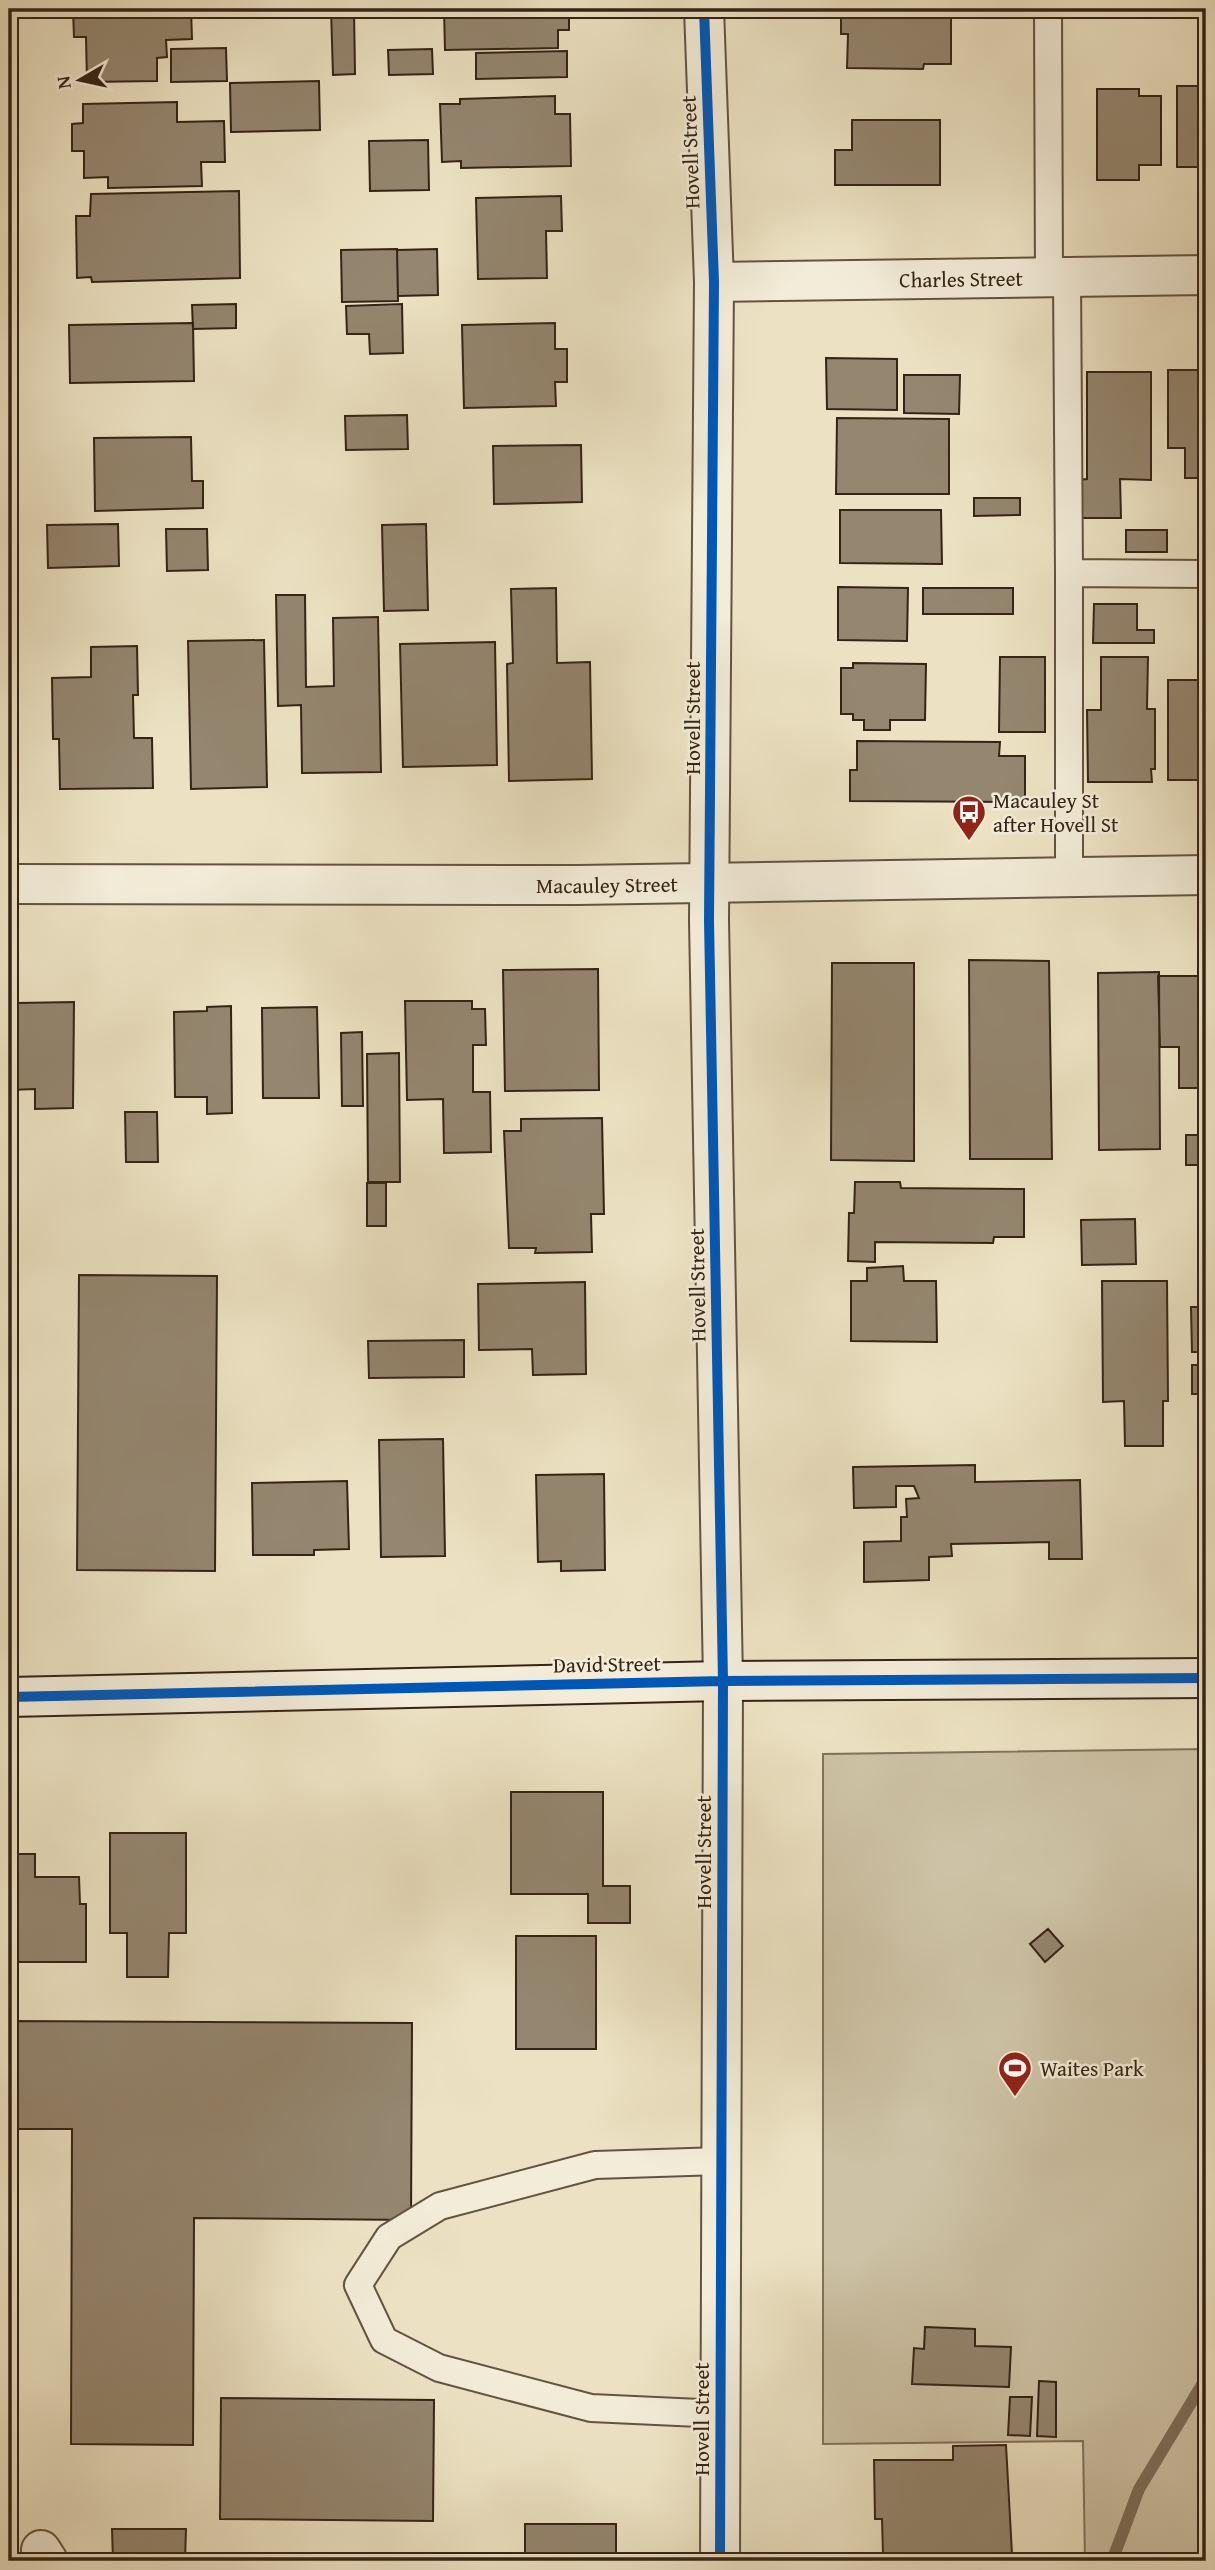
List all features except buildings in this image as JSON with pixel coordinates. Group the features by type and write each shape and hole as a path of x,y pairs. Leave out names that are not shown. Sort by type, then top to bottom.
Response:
{"street":[{"name":"Hovell Street","path":"704,9 713,282 709,882 723,1681 720,2561"},
{"name":"Charles Street","path":"713,282 1206,275"},
{"name":"Macauley Street","path":"9,884 709,882 1206,875"},
{"name":"David Street","path":"9,1697 723,1681 1206,1678"}],"lane":[{"path":"1048,9 1069,573 1069,876"},
{"path":"1069,573 1206,574"},
{"path":"721,2161 595,2165 440,2206 389,2237 358,2285 384,2340 439,2368 591,2408 721,2414"}],"shaded area":[{"name":"Waites Park","path":"1206,1749 1206,2561 1085,2561 1083,2441 823,2444 823,1754"}],"waterway":[{"path":"1112,2561 1139,2489 1206,2378"}],"cycle path":[{"path":"704,9 714,282 709,920 723,1681 720,2561"},
{"path":"9,1697 723,1681 1206,1678"}],"place":[{"name":"Macauley St after Hovell St","path":"969,842"},
{"name":"Waites Park","path":"1015,2098"}]}
